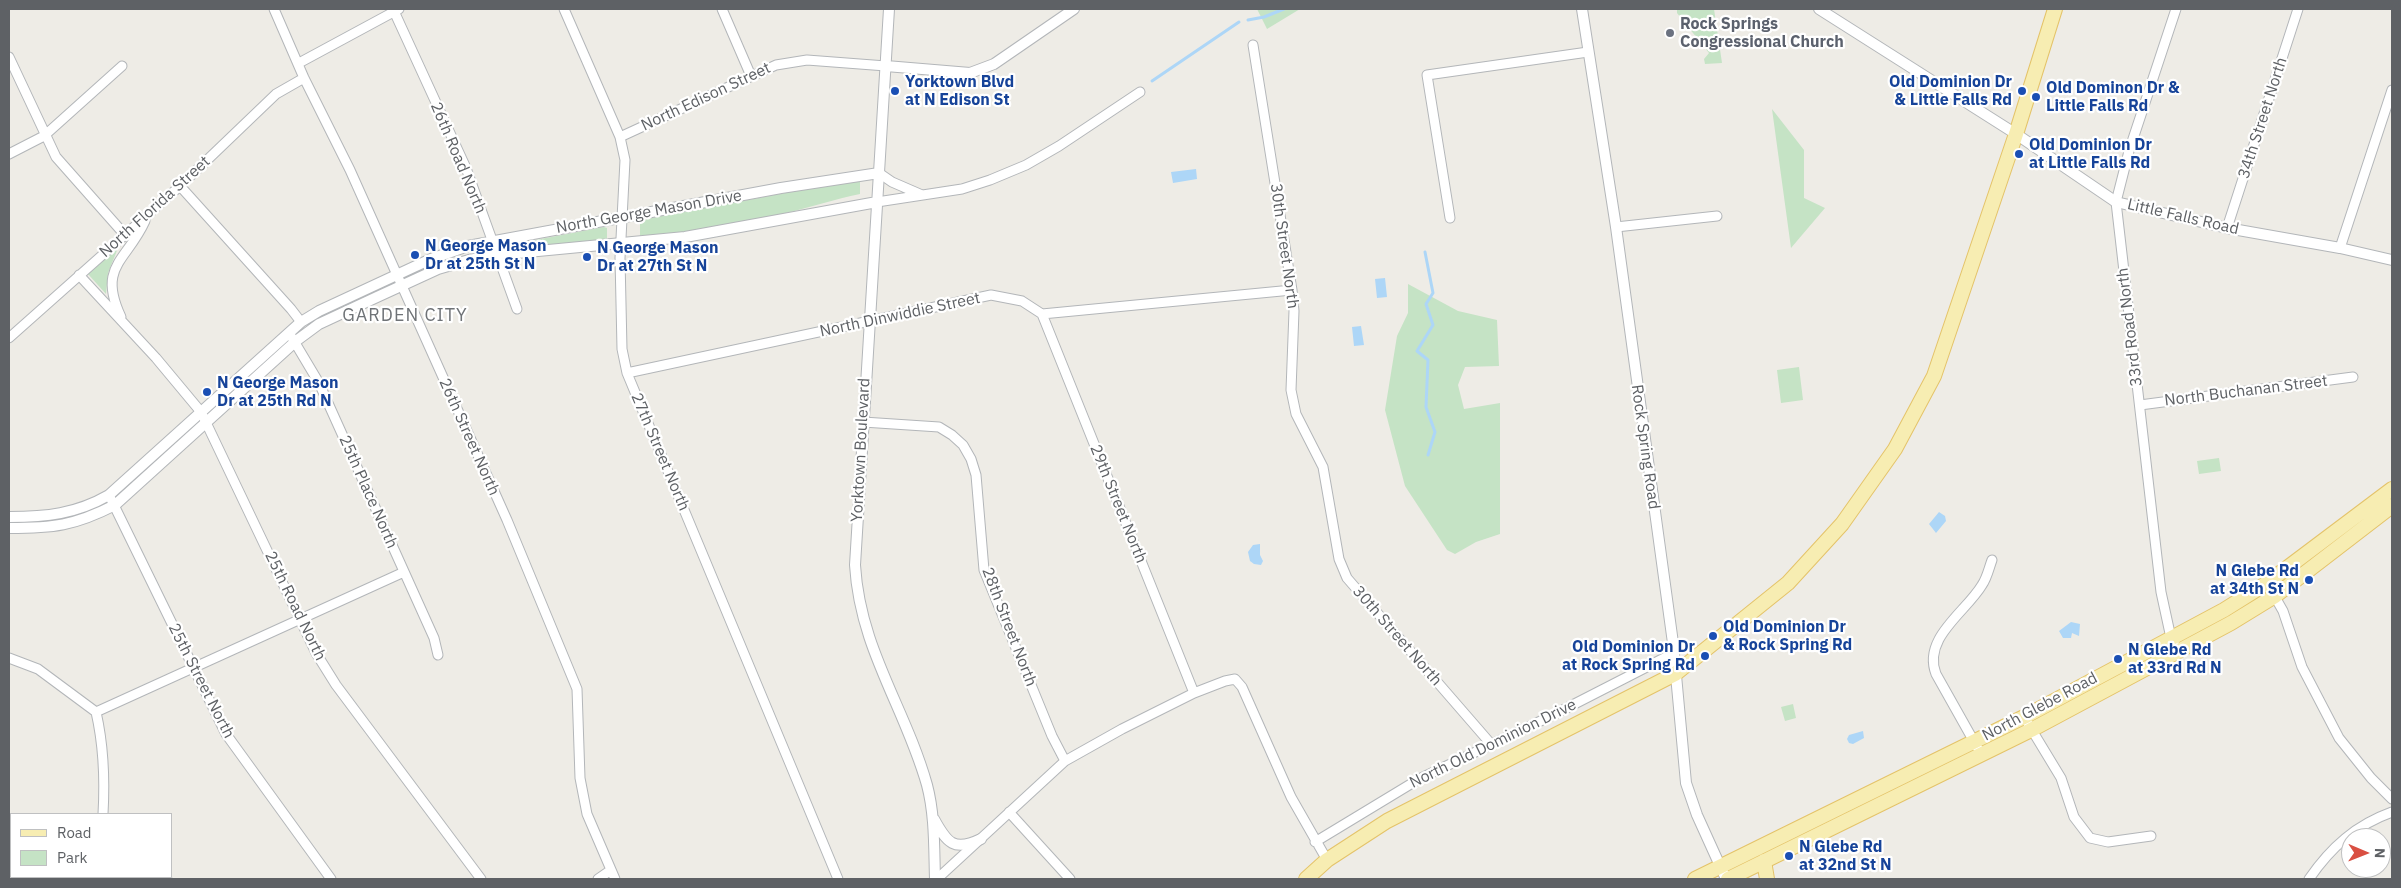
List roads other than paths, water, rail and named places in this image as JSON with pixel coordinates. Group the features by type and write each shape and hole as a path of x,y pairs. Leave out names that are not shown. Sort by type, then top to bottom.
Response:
{"main road":[{"path":"1306,879 1326,860 1387,821 1675,674 1788,583 1842,524 1889,459 1934,376 2016,134 2055,9"},
{"name":"North Glebe Road","path":"1725,875 2224,610 2267,583 2392,489"},
{"name":"North Glebe Road","path":"1695,879 1725,875 1764,861 2030,730 2231,623 2275,596 2392,506"},
{"path":"1764,861 1767,879"}],"street":[{"name":"26th Street North","path":"274,9 299,62 304,78 350,170 395,275 507,520 577,689 580,778 587,814 615,879"},
{"name":"27th Street North","path":"564,9 620,137 625,160 620,244 622,349 627,373 838,879"},
{"path":"722,9 751,76"},
{"name":"Yorktown Boulevard","path":"889,9 855,565 859,603 870,643 922,770 933,816 936,879"},
{"name":"North Edison Street","path":"620,137 776,65 807,60 970,73 994,64 1074,9"},
{"name":"Rock Spring Road","path":"1582,9 1616,227 1674,653 1686,783 1697,814 1725,875"},
{"name":"Little Falls Road","path":"1818,9 2016,134 2116,202 2227,228 2340,248 2392,260"},
{"name":"33rd Road North","path":"2176,9 2129,151 2116,202 2161,592 2171,638 2178,651"},
{"name":"34th Street North","path":"2227,228 2298,9"},
{"path":"299,62 396,10"},
{"name":"26th Road North","path":"396,10 466,168 517,309"},
{"name":"30th Street North","path":"1253,45 1292,290 1294,311 1291,390 1296,414 1323,466 1339,559 1347,578 1491,744"},
{"path":"1450,218 1427,75 1588,52"},
{"path":"9,57 44,136 56,157 125,235"},
{"path":"9,154 44,136 122,66"},
{"name":"North Florida Street","path":"9,338 180,186 276,94 304,78"},
{"path":"2340,248 2392,90"},
{"name":"North George Mason Drive","path":"9,528 54,528 82,521 114,505 296,341 319,324 438,269 496,255 685,237 877,202 962,189 1026,165 1093,125 1140,92"},
{"path":"879,173 892,182 922,195"},
{"name":"North George Mason Drive","path":"9,517 62,515 93,504 109,495 301,322 430,259 492,241 781,188 879,173"},
{"path":"180,186 301,322"},
{"name":"25th Road North","path":"124,324 114,302 111,288 112,274 147,215"},
{"path":"1616,227 1717,216"},
{"name":"25th Road North","path":"79,275 201,412 316,653 336,685 482,879"},
{"path":"1042,314 1292,290"},
{"name":"North Dinwiddie Street","path":"627,373 991,295 1022,301 1042,314"},
{"name":"29th Street North","path":"1042,314 1194,693"},
{"name":"25th Place North","path":"289,333 296,341 319,383 434,638 438,655"},
{"name":"North Buchanan Street","path":"2140,405 2353,378"},
{"name":"28th Street North","path":"863,422 939,428 952,434 963,445 971,459 976,475 984,570 1052,736 1065,761"},
{"name":"25th Street North","path":"109,495 226,734 331,879"},
{"path":"1981,754 1933,666 1934,652 1938,640 1983,585 1992,560"},
{"path":"96,712 404,572"},
{"path":"2267,583 2275,596 2302,666 2339,738 2371,778 2392,799"},
{"name":"North Old Dominion Drive","path":"1315,842 1419,779 1551,716 1674,653"},
{"path":"9,658 38,668 96,712 103,744 105,782 103,813"},
{"path":"936,879 1065,761 1122,729 1194,693 1235,679 1242,687 1291,797 1326,860"},
{"path":"2024,717 2030,730 2061,778 2074,816 2090,838 2108,842 2151,836"},
{"path":"1009,812 1070,879"},
{"path":"2309,879 2338,844 2369,821 2392,812"},
{"path":"933,816 942,834 951,843 968,845 981,839"},
{"path":"598,879 610,870"}],"water":[{"path":"1196,169 1197,179 1173,183 1171,172"},
{"path":"1385,278 1387,297 1377,298 1375,279"},
{"path":"1361,326 1364,345 1354,346 1352,327"},
{"path":"1939,512 1945,516 1946,521 1936,533 1929,524"},
{"path":"1260,544 1260,555 1263,561 1261,565 1250,561 1248,552 1253,545"},
{"path":"2071,622 2080,624 2079,636 2072,633 2071,638 2063,638 2059,631"},
{"path":"1863,731 1864,738 1853,744 1849,743 1847,739 1849,735"}],"waterway":[{"path":"1248,20 1264,17 1284,9"},
{"path":"1152,81 1239,22"},
{"path":"1425,252 1433,293 1426,304 1433,325 1417,351 1428,360 1426,407 1435,432 1428,455"}],"place":[{"name":"Rock Springs Congressional Church","path":"1670,33"},
{"name":"Yorktown Blvd at N Edison St","path":"895,91"},
{"name":"Old Dominion Dr & Little Falls Rd","path":"2022,91"},
{"name":"Old Dominon Dr & Little Falls Rd","path":"2036,97"},
{"name":"Old Dominion Dr at Little Falls Rd","path":"2019,154"},
{"name":"N George Mason Dr at 25th St N","path":"415,255"},
{"name":"N George Mason Dr at 27th St N","path":"587,257"},
{"name":"N George Mason Dr at 25th Rd N","path":"207,392"},
{"name":"N Glebe Rd at 34th St N","path":"2309,580"},
{"name":"Old Dominion Dr & Rock Spring Rd","path":"1713,636"},
{"name":"Old Dominion Dr at Rock Spring Rd","path":"1705,656"},
{"name":"N Glebe Rd at 33rd Rd N","path":"2118,659"},
{"name":"N Glebe Rd at 32nd St N","path":"1789,856"}],"district":[{"name":"GARDEN CITY","path":"405,316"}]}
